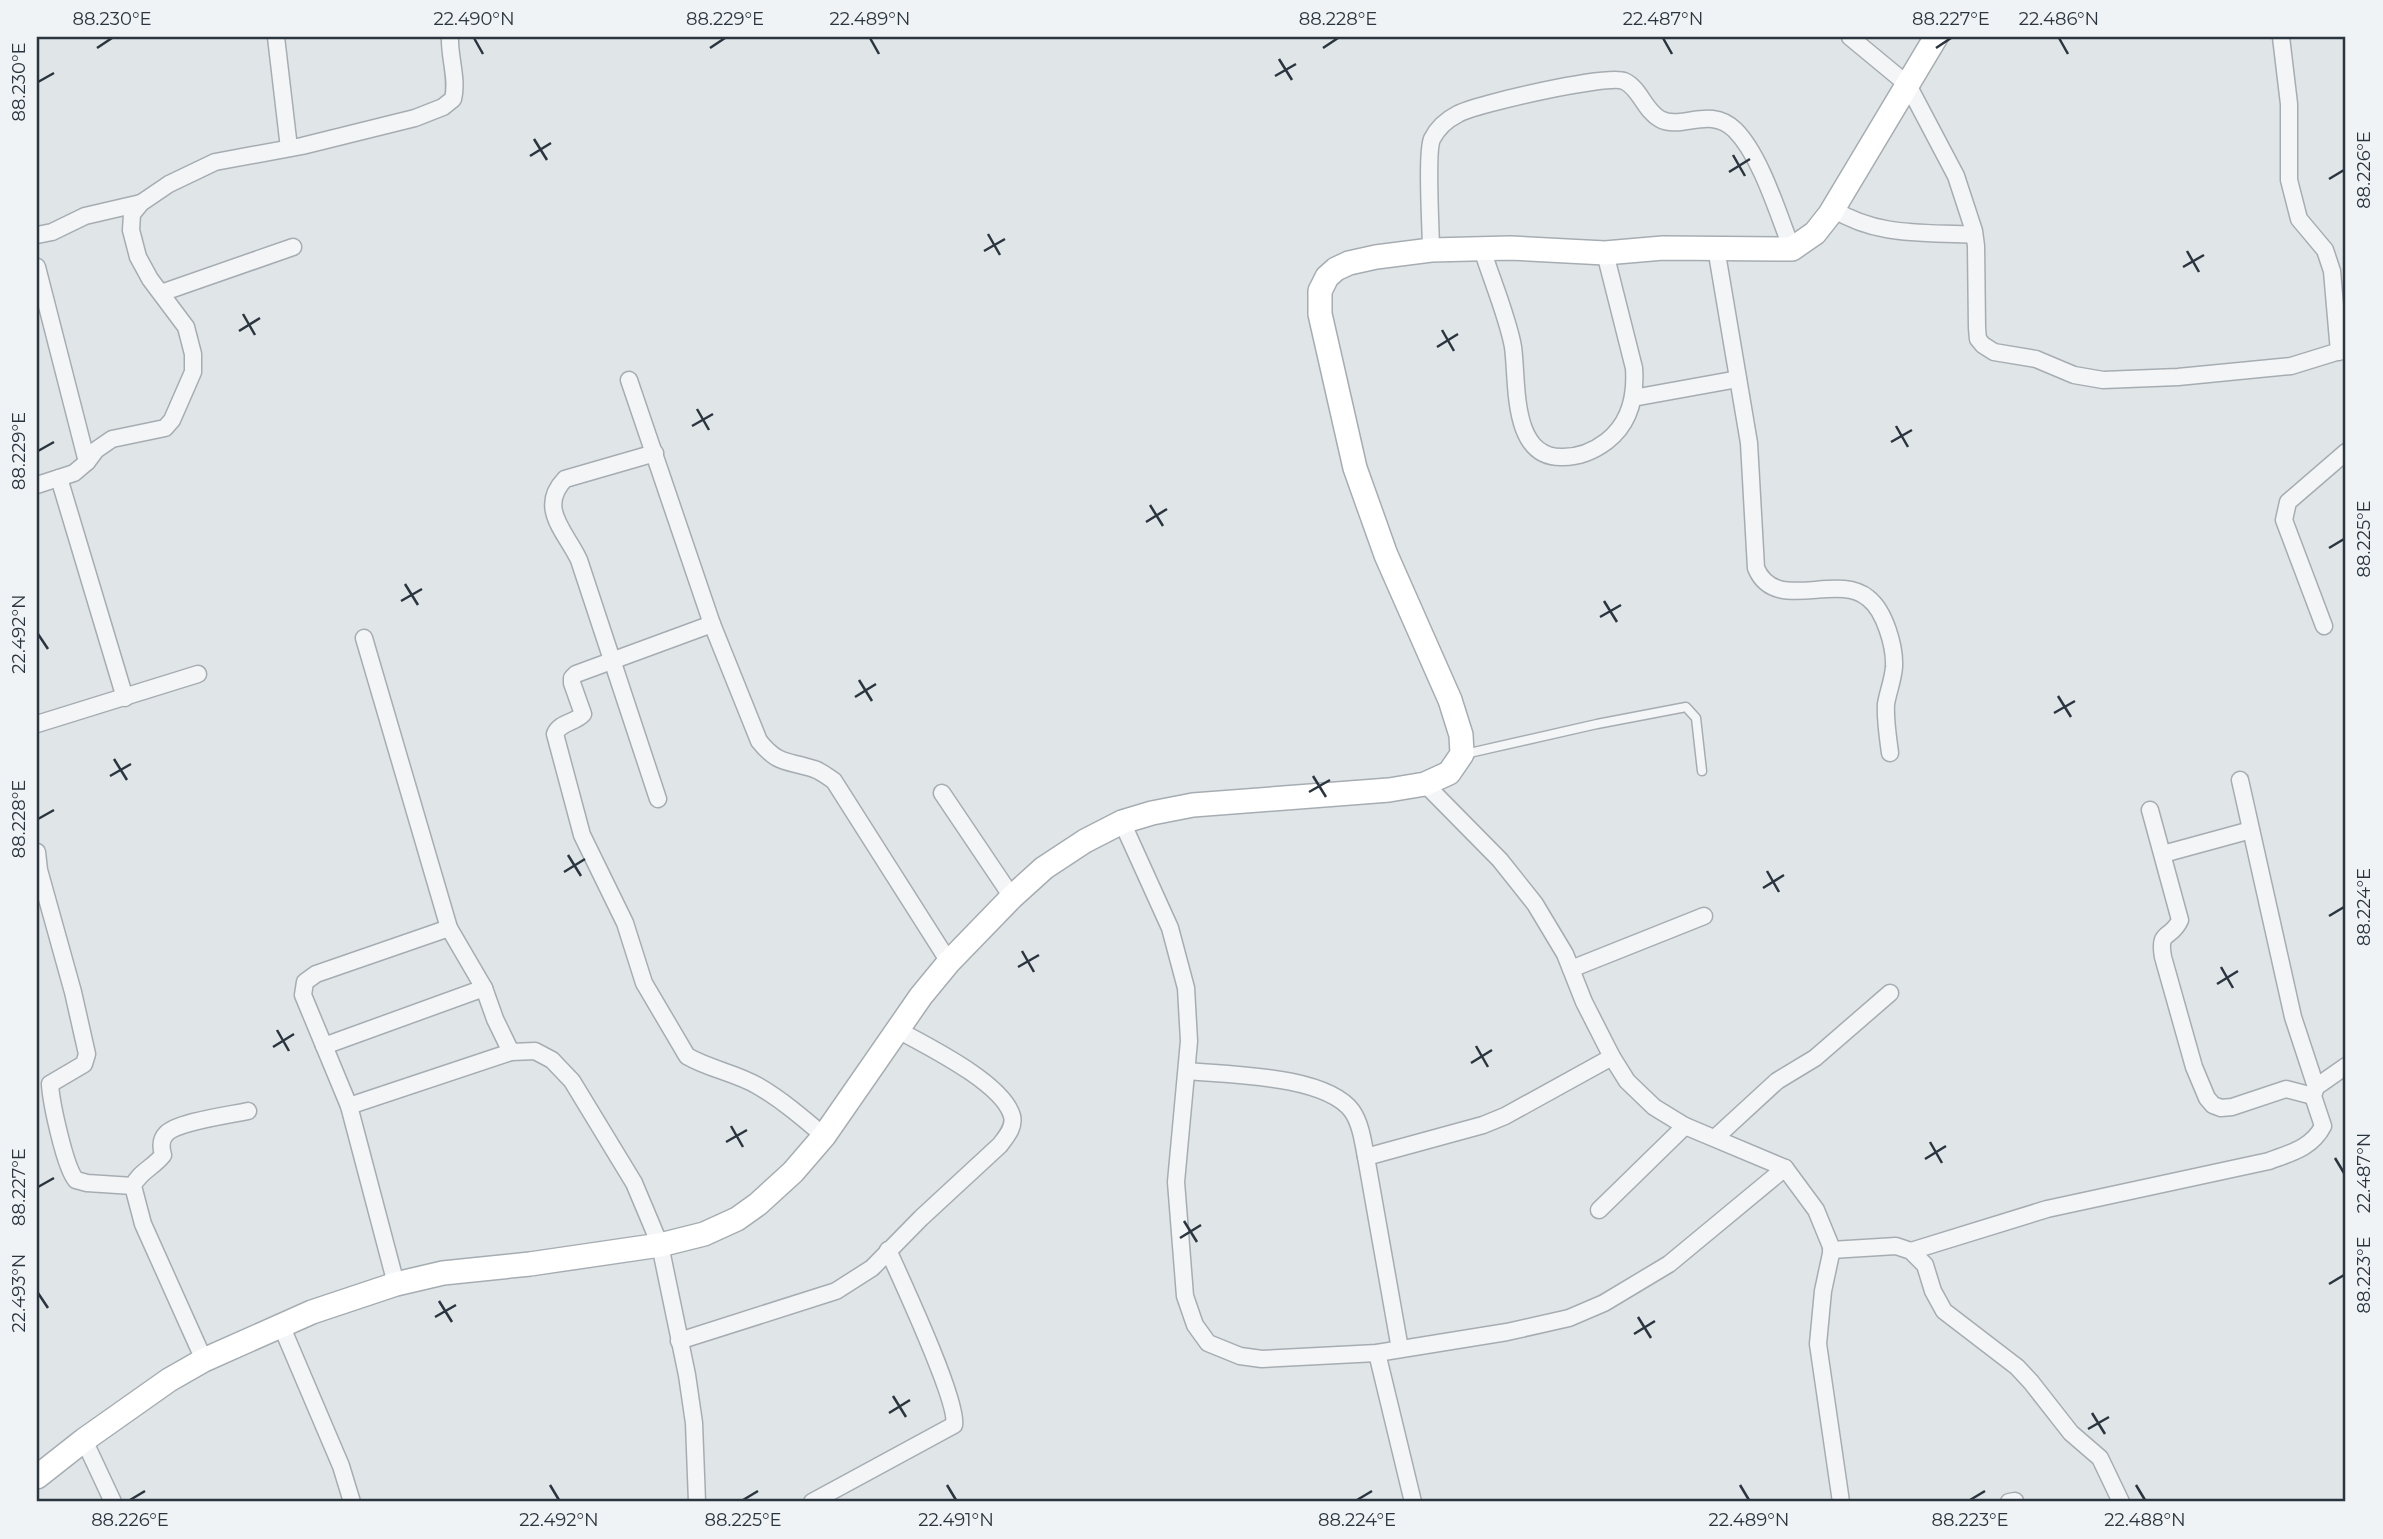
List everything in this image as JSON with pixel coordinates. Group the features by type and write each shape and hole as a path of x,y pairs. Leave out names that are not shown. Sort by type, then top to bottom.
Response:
{"street":[{"path":"276,37 289,148"},
{"path":"37,485 74,473 96,450 112,439 164,428 172,420 193,372 193,354 186,327 149,279 138,257 131,230 132,214 141,203 169,184 215,162 289,148 415,118 443,107 453,99 455,90 449,57 450,37"},
{"path":"1850,37 1908,85 1956,176 1974,235 1978,339 1994,352 2036,359 2074,375 2103,380 2178,377 2291,366 2342,350 2332,271 2325,250 2299,219 2289,180 2289,104 2281,37"},
{"path":"37,1477 169,1380 204,1360 312,1312 396,1284 443,1273 530,1264 660,1245 704,1234 737,1219 793,1172 824,1136 949,961 1012,897 1055,861 1085,841 1122,822 1152,813 1193,806 1389,790 1424,784 1449,773 1462,754 1461,735 1450,700 1386,555 1355,468 1321,314 1320,291 1327,277 1349,263 1431,250 1605,253 1663,248 1792,249 1815,233 1833,209 1936,37"},
{"path":"1431,250 1431,143 1439,126 1460,113 1567,85 1616,79 1625,81 1638,93 1659,119 1670,122 1699,118 1719,120 1734,128 1751,149 1792,249"},
{"path":"37,235 52,232 85,216 141,203"},
{"path":"1833,209 1854,222 1894,232 1974,235"},
{"path":"161,293 293,247"},
{"path":"1716,248 1749,443 1756,568 1760,578 1780,589 1803,591 1845,588 1869,598 1881,614 1892,647 1894,664 1886,704 1890,753"},
{"path":"1482,249 1512,345 1517,410 1531,442 1542,453 1556,457 1586,454 1605,443 1626,420 1636,386 1605,253"},
{"path":"37,267 87,462"},
{"path":"1633,398 1738,379"},
{"path":"629,380 712,624 759,741 769,754 793,765 816,769 834,781 949,961"},
{"path":"2324,626 2284,520 2284,511 2288,502 2346,452"},
{"path":"655,453 565,480 555,489 552,502 559,527 579,561 658,799"},
{"path":"59,478 125,698"},
{"path":"712,624 576,674 572,678 583,713 576,720 560,726 555,734 582,835 625,923 644,983 687,1056 758,1085 824,1136"},
{"path":"363,638 449,928 484,988 511,1052"},
{"path":"37,724 198,674"},
{"path":"1911,1251 2047,1209 2269,1161 2302,1149 2318,1137 2323,1126 2293,1017 2240,780"},
{"path":"1424,784 1500,860 1535,904 1565,954 1584,1002 1627,1081 1654,1107 1685,1126 1785,1168 1816,1209 1831,1250 1818,1344 1841,1502"},
{"path":"942,793 1012,897"},
{"path":"2151,810 2180,920 2177,927 2163,937 2160,943 2194,1067 2207,1098 2213,1105 2221,1108 2232,1107 2286,1089 2315,1091 2346,1066"},
{"path":"1122,822 1170,928 1186,988 1189,1041 1176,1182 1185,1296 1195,1325 1208,1343 1240,1356 1262,1359 1377,1353 1507,1332 1569,1318 1604,1303 1669,1264 1785,1168"},
{"path":"2163,854 2251,830"},
{"path":"37,852 39,870 73,992 87,1054 84,1064 50,1084 51,1099 68,1167 76,1180 132,1186"},
{"path":"1571,969 1704,916"},
{"path":"396,1284 349,1106 303,995 305,982 316,974 449,928"},
{"path":"324,1046 484,988"},
{"path":"1715,1138 1777,1081 1815,1058 1890,993"},
{"path":"679,1341 836,1291 872,1268 1000,1145 1009,1132 1013,1118 1005,1102 968,1069 898,1030"},
{"path":"349,1106 511,1052 535,1051 552,1060 572,1081 634,1183 660,1245 687,1375 694,1423 697,1502"},
{"path":"1366,1157 1483,1125 1505,1116 1612,1057"},
{"path":"1187,1071 1280,1080 1321,1089 1340,1099 1352,1112 1360,1128 1366,1157 1400,1349"},
{"path":"204,1360 143,1224 132,1186 137,1177 163,1155 161,1141 166,1133 177,1126 248,1111"},
{"path":"1600,1210 1685,1126"},
{"path":"1831,1250 1896,1246 1911,1251 1925,1265 1933,1291 1944,1311 2017,1367 2031,1382 2071,1433 2100,1458 2121,1502"},
{"path":"812,1502 954,1425 956,1418 947,1392 888,1250"},
{"path":"281,1325 341,1466 352,1502"},
{"path":"1377,1353 1413,1502"},
{"path":"85,1440 113,1502"}],"lane":[{"path":"1462,754 1686,707 1696,718 1702,771"}]}
